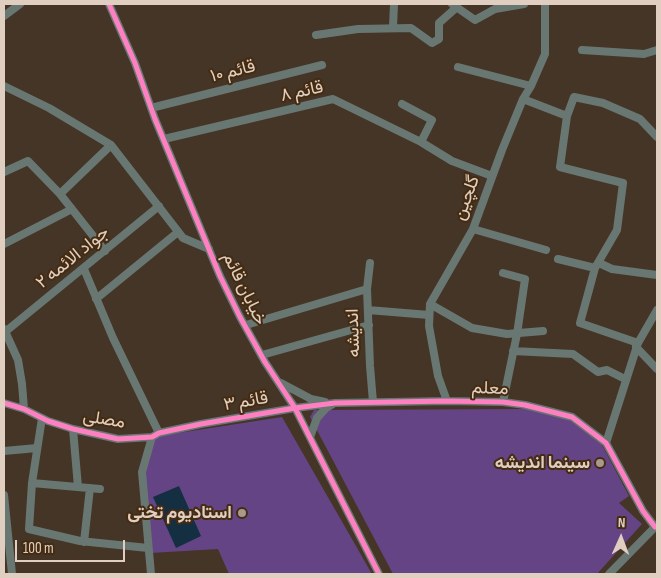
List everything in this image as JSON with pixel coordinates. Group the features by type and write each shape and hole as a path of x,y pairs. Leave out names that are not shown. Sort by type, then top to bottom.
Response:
{"street":[{"path":"4,16 20,4"},
{"name":"خیابان قائم","path":"109,4 135,63 151,108 220,276 240,317 295,408 379,574"},
{"path":"393,27 394,4"},
{"path":"316,35 358,29 412,28 432,43 439,39 439,23 454,5 475,20 495,9 524,4"},
{"name":"گلچین","path":"447,402 438,376 428,326 430,304 473,229 523,99 545,54 545,4"},
{"path":"582,50 644,54 657,50"},
{"name":"قائم ۱۰","path":"151,108 322,64"},
{"path":"458,68 531,86"},
{"path":"4,86 49,108 111,145 183,238 209,249"},
{"path":"657,137 640,120 603,102 574,97 567,116 560,167 623,184 617,230 597,266 580,323 637,345 657,369"},
{"name":"قائم ۸","path":"164,140 333,99 421,142 452,162 492,176"},
{"path":"523,99 567,116"},
{"path":"402,104 432,120 421,142"},
{"path":"60,194 111,145"},
{"path":"4,172 28,161 60,194 106,251"},
{"name":"جواد الائمه ۲","path":"4,330 84,269 159,206"},
{"path":"4,244 72,209"},
{"path":"473,229 546,250"},
{"path":"96,299 178,232"},
{"path":"558,259 612,270 657,275"},
{"name":"اندیشه","path":"370,263 367,289 373,402"},
{"path":"84,269 155,435 142,472 151,574"},
{"path":"503,273 525,279 514,351 503,402"},
{"path":"246,325 367,289"},
{"path":"430,304 472,328 507,334 543,331"},
{"path":"368,310 429,315"},
{"path":"606,443 637,345 657,310"},
{"path":"262,355 369,325"},
{"path":"4,330 18,360 24,409"},
{"path":"514,351 573,354 598,372 607,370 625,379"},
{"path":"278,382 311,399 335,403"},
{"name":"معلم","path":"295,408 335,403 503,402 525,404 572,417 606,443 643,511 656,528"},
{"name":"مصلی","path":"4,403 73,429 118,439 155,435 202,424"},
{"path":"310,437 318,418 326,408 335,403"},
{"name":"قائم ۳","path":"202,424 295,408"},
{"path":"42,418 32,483 30,529 84,542 148,548"},
{"path":"73,429 78,487"},
{"path":"4,451 37,448"},
{"path":"32,483 100,489"},
{"path":"84,542 90,488"},
{"path":"4,495 12,574"},
{"path":"609,574 656,528"},
{"path":"616,574 656,528"}],"shaded area":[{"path":"526,409 567,418 602,445 629,496 619,503 642,524 597,574 393,574 310,417 314,410"},
{"name":"استادیوم تختی","path":"282,417 372,574 229,574 218,549 150,553 143,477 152,437"}],"water":[{"path":"179,486 201,536 176,548 153,497"}],"cycle path":[{"path":"109,4 135,63 155,119 220,276 265,362 295,408 379,574"},
{"path":"4,403 73,429 118,439 152,437 159,433 201,424 335,403 447,401 503,402 525,405 572,417 606,443 643,511 655,527"}],"place":[{"name":"سینما اندیشه","path":"600,463"},
{"name":"استادیوم تختی","path":"242,513"}]}
